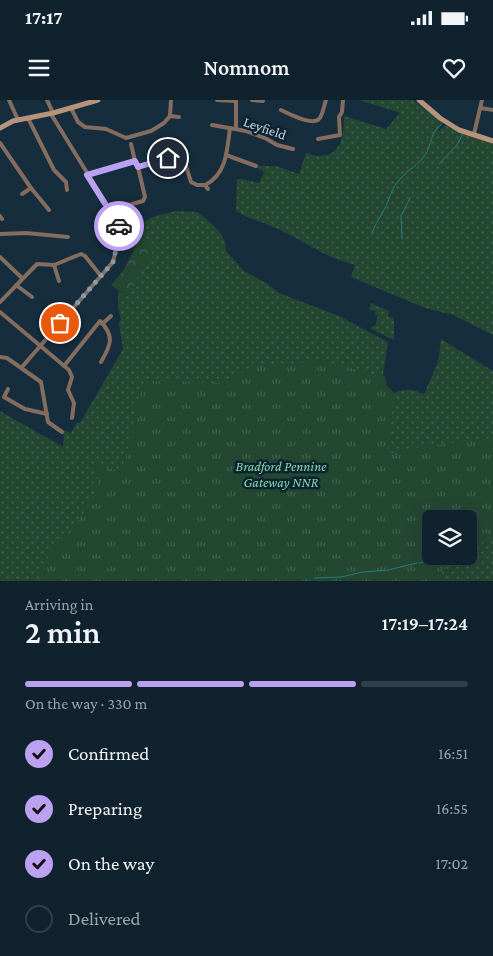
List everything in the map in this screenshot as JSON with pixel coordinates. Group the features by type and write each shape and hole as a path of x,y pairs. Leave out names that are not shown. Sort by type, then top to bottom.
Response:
{"street":[{"path":"9,100 18,120"},
{"path":"22,367 114,260 121,228 87,175 52,114 47,100"},
{"path":"0,128 18,120 52,114 94,100"},
{"path":"126,138 156,129 164,123 170,116 171,100"},
{"path":"217,100 236,100 236,129"},
{"path":"252,100 263,101"},
{"path":"281,110 305,120 313,121 319,119 326,100"},
{"path":"318,139 339,137 339,117 342,112 343,100"},
{"path":"419,100 459,130 493,141"},
{"path":"474,134 482,100"},
{"path":"71,108 82,126 89,129 109,130 126,138 131,144 146,197 143,201 129,205"},
{"path":"481,108 493,110"},
{"path":"170,116 179,117"},
{"path":"28,118 54,170 66,182 67,190"},
{"path":"304,127 305,120"},
{"name":"Leyfield","path":"212,125 236,129 265,138 280,146 294,149"},
{"path":"138,167 182,153 191,182 206,187 220,174 224,166 230,128"},
{"path":"131,144 134,137"},
{"path":"0,143 31,188 50,210"},
{"path":"226,155 256,166"},
{"path":"87,175 135,161"},
{"path":"22,194 31,188"},
{"path":"0,234 68,237"},
{"path":"0,302 35,265 54,265 81,254 85,256 101,276"},
{"path":"1,260 22,278"},
{"path":"54,265 60,281"},
{"path":"16,285 32,297"},
{"path":"0,312 64,366 71,375 68,388 74,400 72,418"},
{"path":"64,366 101,322 111,316"},
{"path":"101,322 109,332 110,340 108,350 101,362"},
{"path":"0,357 7,358 22,367 41,382 48,422 62,432"},
{"path":"8,389 4,397 25,409 47,414"}],"green space":[{"path":"359,100 413,100 443,123 438,129 439,131 445,125 466,135 493,144 493,335 453,315 425,308 351,277 355,265 333,258 282,231 236,211 237,179 259,183 264,172 258,166 276,166 299,174 306,153 319,156 328,155 338,147 343,135 344,116 386,129 400,113"},
{"path":"176,211 196,212 203,216 220,232 225,242 226,251 244,271 266,283 279,293 339,316 388,342 383,375 387,386 394,393 409,390 424,394 438,362 441,339 493,371 493,581 0,581 0,411 63,447 64,430 71,433 77,422 80,423 123,349 119,324 121,320 118,307 118,291 128,296 142,239 136,238 128,232 152,217"},
{"path":"136,238 156,245 127,296 111,285 127,264"},
{"path":"371,303 389,311 388,317 394,318 394,340 371,329 372,326 375,326 378,316 375,315 376,311 369,310"},
{"name":"Bradford Pennine Gateway NNR","path":"324,361 384,377 386,385 394,393 387,454 426,446 480,441 493,442 493,534 491,537 477,547 477,510 422,510 422,565 448,565 441,575 440,579 443,581 39,581 45,562 85,511 97,489 97,475 87,465 90,463 121,471 124,469 137,403 145,381 218,383 229,380 251,367"}],"waterway":[{"path":"372,234 397,182 425,155 435,131 441,125"},
{"path":"439,164 457,145 463,134"},
{"path":"402,239 401,216 410,198"},
{"path":"315,578 341,577 363,572 388,570 417,563"}],"way so far":[{"path":"60,323 113,262 121,228 119,226"}],"route":[{"path":"119,226 87,175 135,161 138,167 168,158"}]}
